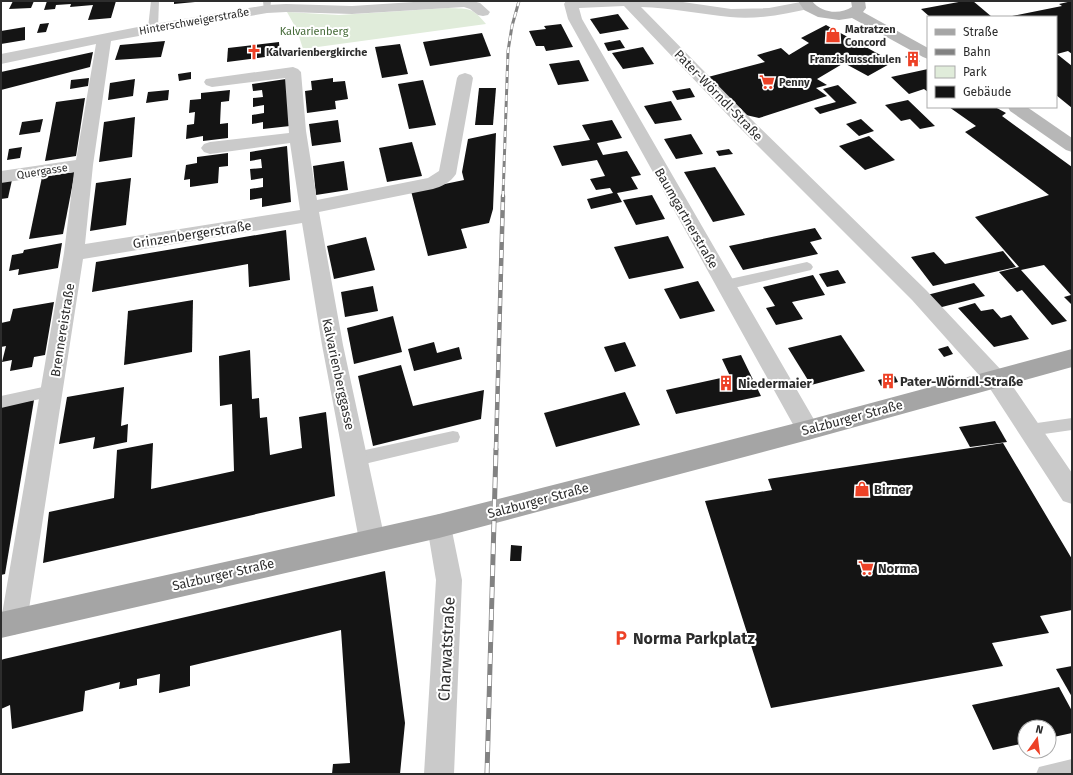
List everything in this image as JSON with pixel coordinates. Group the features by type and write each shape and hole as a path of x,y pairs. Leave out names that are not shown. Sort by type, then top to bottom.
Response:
{"main road":[{"path":"806,3 814,10 832,16 848,15 856,7 927,53"},
{"path":"1017,108 1072,146"},
{"name":"Salzburger Straße","path":"7,623 372,540 440,526 808,430 1072,358"}],"street":[{"path":"628,2 667,4 731,13 769,12 806,3"},
{"name":"Baumgartnerstraße","path":"628,2 571,4 575,19 808,430"},
{"name":"Pater-Wörndl-Straße","path":"628,2 750,127 919,295 995,378 1072,493"},
{"name":"Hinterschweigerstraße","path":"1,59 267,5 286,8 352,10 459,3 471,4 483,12"},
{"name":"Brennereistraße","path":"7,623 52,391 74,253 84,165 104,38"},
{"name":"Kalvarienberggasse","path":"212,82 293,72 294,100 299,137 326,314 372,540"},
{"path":"310,212 433,183 447,174 466,78"},
{"path":"210,148 299,137"},
{"name":"Quergasse","path":"1,177 84,165"},
{"name":"Grinzenbergerstraße","path":"74,253 310,212"},
{"name":"Charwatstraße","path":"439,774 449,580 440,526"}],"lane":[{"path":"153,28 155,1"},
{"path":"725,284 807,267"},
{"path":"1,402 52,391"},
{"path":"1030,430 1072,424"},
{"path":"356,460 453,437"},
{"path":"1046,774 1072,769"}],"green space":[{"name":"Kalvarienberg","path":"448,8 470,10 477,14 486,24 303,49 297,30 287,12 339,15"}],"building":[{"path":"13,1 34,1 31,8 9,9"},
{"path":"47,1 116,1 111,18 88,20 93,5 70,7 71,4 56,5 55,9 44,10"},
{"path":"174,1 195,1 195,2 174,4"},
{"path":"964,1 973,1 991,16 929,16 921,9"},
{"path":"1072,1 1072,54 1068,51 1057,54 1057,16 1012,16 1062,6 1059,4"},
{"path":"618,14 629,29 600,34 590,19"},
{"path":"49,23 46,32 37,33 40,24"},
{"path":"561,24 573,47 546,51 544,46 536,46 529,31 546,29 544,26"},
{"name":"Penny","path":"826,25 893,62 868,76 844,63 817,79 827,85 816,88 827,96 759,118 746,115 708,77 765,62 757,55 781,48 789,55 809,43 801,38"},
{"path":"25,27 25,40 1,44 1,31"},
{"path":"482,33 491,56 430,66 423,42"},
{"path":"620,40 625,48 608,51 604,43"},
{"path":"165,41 161,57 115,60 120,45"},
{"name":"Kalvarienbergkirche","path":"279,42 280,55 227,62 228,48"},
{"path":"400,44 408,74 382,78 375,47"},
{"path":"643,47 654,64 623,69 612,53"},
{"path":"93,52 90,67 1,90 1,72"},
{"path":"1057,54 1072,66 1072,108 1057,96"},
{"name":"Franziskusschulen","path":"908,55 920,61 917,63 905,57"},
{"path":"579,60 589,81 558,85 549,64"},
{"path":"927,69 927,91 924,89 909,94 891,77"},
{"path":"191,72 191,79 179,81 178,74"},
{"path":"89,78 88,86 70,89 71,80"},
{"path":"333,78 333,82 345,81 348,99 335,101 336,109 307,113 305,91 312,90 311,81"},
{"path":"135,79 133,96 108,100 110,83"},
{"path":"286,79 290,126 263,129 263,122 252,124 252,115 264,113 264,105 253,107 253,98 263,97 262,90 253,91 252,84"},
{"path":"423,80 436,125 409,129 398,84"},
{"path":"838,85 857,103 820,114 814,108 836,102 823,89"},
{"path":"479,88 496,88 493,125 475,125"},
{"path":"690,88 695,97 677,100 672,91"},
{"path":"169,90 168,100 146,103 148,92"},
{"path":"230,90 229,101 221,102 220,124 228,123 228,138 203,141 203,136 186,139 187,125 194,124 195,112 189,113 190,100 201,99 201,93"},
{"path":"85,98 76,156 45,161 56,102"},
{"path":"908,100 935,126 920,129 910,119 901,121 885,105"},
{"path":"671,101 682,120 655,124 644,106"},
{"path":"950,108 997,108 1006,113 1002,116 1072,167 1072,305 1064,297 1071,295 1044,265 1021,270 1067,321 1052,325 1022,290 1017,292 999,272 1019,267 975,217 1049,195 965,132 976,126"},
{"path":"135,117 132,157 99,162 104,122"},
{"path":"43,119 40,132 19,135 22,122"},
{"path":"861,119 874,131 859,136 846,124"},
{"path":"338,120 341,142 312,146 309,124"},
{"path":"612,120 622,138 597,143 603,155 627,151 641,175 631,177 638,189 617,193 622,202 591,209 587,199 613,193 610,188 596,190 590,179 605,176 597,160 562,166 553,146 590,140 582,125"},
{"path":"496,133 493,209 489,223 461,229 467,248 428,256 411,191 464,180 462,172 468,139"},
{"path":"691,134 703,154 676,159 664,139"},
{"path":"869,136 895,160 865,170 839,146"},
{"path":"412,142 422,176 387,182 379,148"},
{"path":"287,146 291,202 262,207 262,198 250,200 250,189 263,187 263,178 251,180 250,169 262,168 261,159 250,161 250,152"},
{"path":"22,147 20,158 7,160 9,149"},
{"path":"729,149 733,154 719,156 716,151"},
{"path":"228,153 228,166 219,167 218,183 190,187 190,179 184,180 186,165 197,163 197,157"},
{"path":"344,161 348,190 316,195 313,166"},
{"path":"715,167 745,215 713,222 684,172"},
{"path":"75,172 63,234 29,239 42,177"},
{"path":"131,178 126,225 90,231 96,183"},
{"path":"12,180 8,198 1,199 1,182"},
{"path":"652,195 665,219 636,225 623,200"},
{"path":"815,228 822,239 810,242 818,254 743,270 729,246"},
{"path":"286,230 290,280 249,287 248,264 92,292 96,262"},
{"path":"668,236 684,268 629,279 614,247"},
{"path":"366,237 375,270 334,279 327,246"},
{"path":"62,243 58,268 18,275 19,269 9,271 12,255 23,253 24,250"},
{"path":"1003,251 1016,267 933,286 911,257 934,252 945,264"},
{"path":"838,270 846,283 827,287 819,274"},
{"path":"813,275 825,295 792,302 803,319 776,325 766,308 775,306 763,287"},
{"path":"698,281 715,311 680,319 664,289"},
{"path":"974,283 985,296 938,308 927,295"},
{"path":"373,286 378,311 345,317 341,292"},
{"path":"193,300 192,352 124,365 128,311"},
{"path":"54,302 45,355 34,357 32,367 10,371 12,360 2,362 6,346 1,347 1,323 10,321 13,309"},
{"path":"975,303 981,311 993,309 1001,318 1011,315 1029,339 994,347 958,308"},
{"path":"393,316 402,352 354,364 347,328"},
{"path":"841,335 865,371 811,385 788,348"},
{"path":"434,342 437,353 459,347 462,359 414,371 408,349"},
{"path":"625,342 636,366 615,372 604,347"},
{"path":"948,346 953,354 944,357 938,349"},
{"path":"250,350 252,399 259,398 260,418 267,417 270,455 302,448 299,417 326,412 335,496 43,563 49,512 114,498 117,450 153,443 151,489 234,471 232,404 220,406 219,356"},
{"name":"Niedermaier","path":"741,355 761,396 676,414 666,390 730,376 722,359"},
{"path":"401,365 413,406 484,390 481,419 373,446 358,376"},
{"name":"Pater-Wörndl-Straße","path":"895,376 898,382 881,386 878,380"},
{"path":"124,387 121,426 128,424 127,442 93,449 95,437 59,444 67,397"},
{"path":"625,392 640,425 556,447 544,413"},
{"path":"34,400 5,574 1,575 1,406"},
{"path":"995,421 1007,442 970,447 959,427"},
{"name":"Norma","path":"1003,443 1072,559 1072,610 1040,616 1049,633 992,643 1003,666 771,708 705,501 772,490 768,479"},
{"path":"511,545 522,546 521,561 510,561"},
{"path":"385,571 405,723 400,774 332,774 333,764 350,763 341,630 190,666 190,686 159,693 160,674 137,679 137,685 119,689 120,682 85,691 83,711 12,729 10,705 1,709 1,660"},
{"path":"1072,666 1072,697 1056,669"},
{"path":"1059,687 1072,711 1072,733 1057,736 1057,719 1017,719 1017,745 993,750 972,705"}],"railway":[{"path":"503,197 508,51 512,26 519,1"},
{"path":"496,450 503,196"},
{"path":"487,774 496,449"}],"place":[{"name":"Matratzen Concord","path":"833,35"},
{"name":"Kalvarienbergkirche","path":"254,52"},
{"name":"Franziskusschulen","path":"913,59"},
{"name":"Penny","path":"767,82"},
{"name":"Pater-Wörndl-Straße","path":"888,381"},
{"name":"Niedermaier","path":"726,383"},
{"name":"Birner","path":"862,489"},
{"name":"Norma","path":"866,568"},
{"name":"Norma Parkplatz","path":"621,638"}]}
